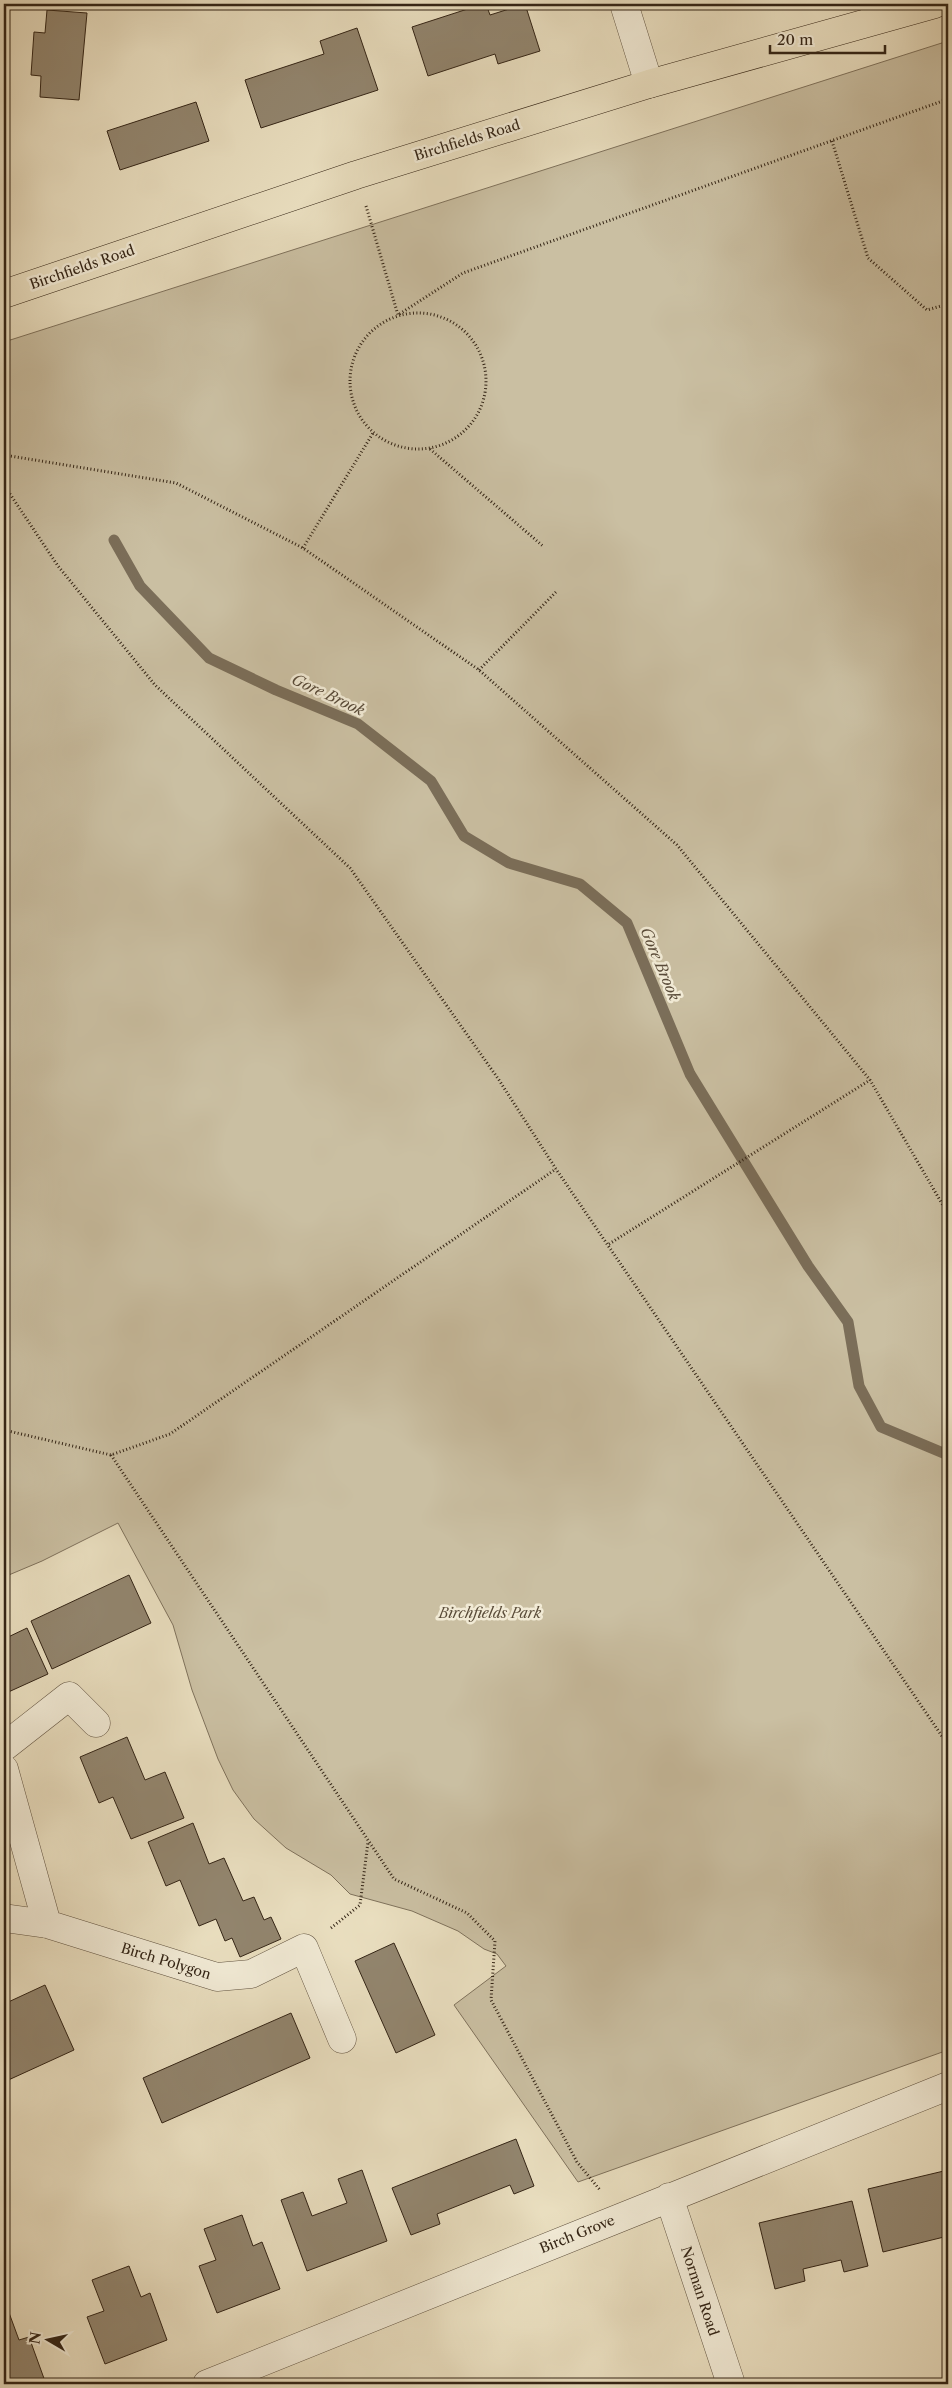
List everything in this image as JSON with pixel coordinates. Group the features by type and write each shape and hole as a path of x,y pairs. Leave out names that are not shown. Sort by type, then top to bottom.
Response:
{"highway":[{"name":"Birchfields Road","path":"4,294 356,175 649,84 936,4"}],"street":[{"path":"624,4 649,84"},
{"path":"4,1747 69,1696 96,1723"},
{"path":"4,1769 47,1924"},
{"name":"Birch Polygon","path":"4,1918 47,1924 217,1977 251,1974 304,1948"},
{"path":"304,1948 342,2039"},
{"name":"Birch Grove","path":"206,2384 948,2086"},
{"name":"Norman Road","path":"669,2197 732,2384"}],"path":[{"path":"398,315 421,312 442,317 462,328 476,345 485,366 486,388 480,410 468,428 450,441 430,449 410,450 390,444 373,433 359,417 351,398 349,377 354,357 364,338 380,324 398,315 463,273 948,99"},
{"path":"832,141 868,258 927,310 948,304"},
{"path":"356,175 398,315"},
{"path":"303,548 373,433"},
{"path":"430,449 544,547"},
{"path":"4,454 176,483 303,548 479,670 677,845 870,1080 948,1214"},
{"path":"4,485 58,566 155,685 350,868 499,1080 556,1169 609,1244 948,1745"},
{"path":"479,670 556,592"},
{"path":"609,1244 870,1080"},
{"path":"4,1430 111,1456 170,1434 556,1169"},
{"path":"111,1456 394,1880 467,1913 495,1941 490,2000 577,2162 592,2177 619,2217"},
{"path":"304,1948 360,1905 368,1841"}],"green space":[{"name":"Birchfields Park","path":"948,41 948,2050 578,2182 454,2005 506,1966 497,1954 484,1949 458,1931 412,1911 350,1894 331,1875 286,1848 254,1819 233,1790 218,1759 192,1690 173,1625 118,1523 42,1561 4,1577 4,342"}],"building":[{"path":"486,4 490,15 525,4 540,51 498,64 495,54 428,76 412,27"},
{"path":"47,10 87,13 79,100 40,97 41,76 31,75 34,32 45,33"},
{"path":"357,28 378,90 261,128 245,80 324,54 320,41"},
{"path":"196,102 209,141 120,170 107,131"},
{"path":"129,1575 151,1623 52,1669 31,1621"},
{"path":"27,1628 48,1674 4,1694 4,1639"},
{"path":"127,1737 145,1780 165,1772 184,1818 131,1839 113,1797 99,1803 80,1757"},
{"path":"193,1823 209,1864 224,1858 243,1901 254,1897 264,1920 271,1917 281,1939 240,1957 232,1938 225,1941 216,1919 199,1926 180,1880 166,1886 148,1842"},
{"path":"394,1943 435,2035 396,2053 355,1961"},
{"path":"45,1985 74,2050 4,2082 4,2004"},
{"path":"291,2013 310,2058 162,2123 143,2078"},
{"path":"516,2139 534,2186 514,2194 510,2185 437,2214 440,2224 411,2235 392,2188"},
{"path":"362,2170 387,2241 307,2271 281,2200 303,2192 312,2216 347,2203 338,2179"},
{"path":"948,2170 948,2236 883,2252 868,2189"},
{"path":"852,2201 868,2266 844,2272 841,2260 803,2269 805,2281 775,2289 759,2223"},
{"path":"242,2215 253,2246 262,2242 280,2289 217,2313 199,2266 216,2260 204,2229"},
{"path":"129,2266 141,2297 150,2293 167,2340 105,2364 87,2317 104,2311 92,2280"},
{"path":"8,2310 19,2340 29,2337 46,2384 4,2384 4,2311"}],"waterway":[{"name":"Gore Brook","path":"114,540 140,586 209,658 276,690 358,724 431,781 464,836 509,863 580,884 627,923 690,1074 808,1266 848,1322 859,1386 881,1427 948,1455"}]}
